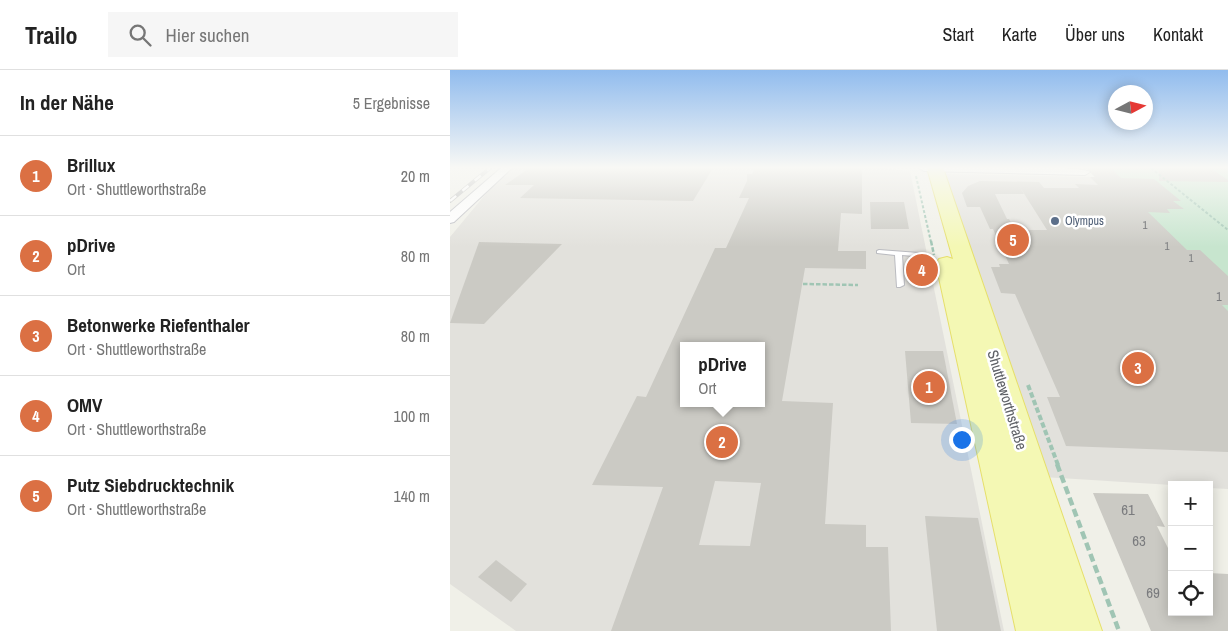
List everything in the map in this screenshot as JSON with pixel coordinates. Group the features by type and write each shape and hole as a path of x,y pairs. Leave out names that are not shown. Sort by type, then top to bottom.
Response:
{"main road":[{"name":"Shuttleworthstraße","path":"935,194 1039,631"},
{"name":"Shuttleworthstraße","path":"937,194 1079,631"}],"street":[{"path":"450,219 475,194"}],"lane":[{"path":"879,252 917,254 921,266"},
{"path":"898,253 900,284"}],"path":[{"path":"1184,194 1228,230"},
{"path":"803,284 858,285"},
{"path":"1028,384 1119,631"}],"shaded area":[{"path":"486,194 915,194 1004,631 516,631 450,584 450,237"},
{"path":"951,194 1111,194 1228,316 1228,489 1213,488 1213,481 1168,481 1168,485 1043,477"}],"green space":[{"path":"1111,194 1228,194 1228,316"}],"building":[{"path":"524,194 697,194 693,201 520,198"},
{"path":"741,194 862,194 862,214 841,213 838,251 866,251 866,269 805,268 782,401 833,403 825,524 866,525 866,547 888,547 891,631 611,631 663,487 592,485 637,396 646,397 715,248 726,248 749,198 739,198","holes":["715,481 761,483 750,546 699,545"]},
{"path":"962,194 995,194 1007,219 1009,219 1015,230 1047,230 1024,194 1173,194 1181,201 1173,201 1184,209 1167,209 1170,213 1148,212 1187,250 1200,250 1228,276 1228,305 1222,305 1228,311 1228,452 1066,446 1047,397 1060,397 1015,294 1001,293 991,267 1000,267 999,264 1009,264 993,229 990,229 980,207 967,207"},
{"path":"870,202 904,202 909,229 871,229"},
{"path":"479,242 562,244 484,324 450,323"},
{"path":"913,266 919,269 930,266 933,280 929,280 927,276 915,279"},
{"path":"905,351 943,351 957,424 911,423"},
{"path":"1093,493 1148,494 1165,527 1157,526 1168,548 1168,616 1213,616 1213,573 1228,574 1228,631 1151,631"},
{"path":"925,516 978,518 1001,631 937,631"},
{"path":"496,560 527,584 511,602 478,577"}],"railway":[{"path":"450,201 458,194"}],"place":[{"name":"Olympus","path":"1055,221"},
{"name":"Putz Siebdrucktechnik","path":"1013,240"},
{"name":"OMV","path":"922,270"},
{"name":"Betonwerke Riefenthaler","path":"1138,368"},
{"name":"Brillux","path":"929,387"},
{"name":"pDrive","path":"722,442"}]}
